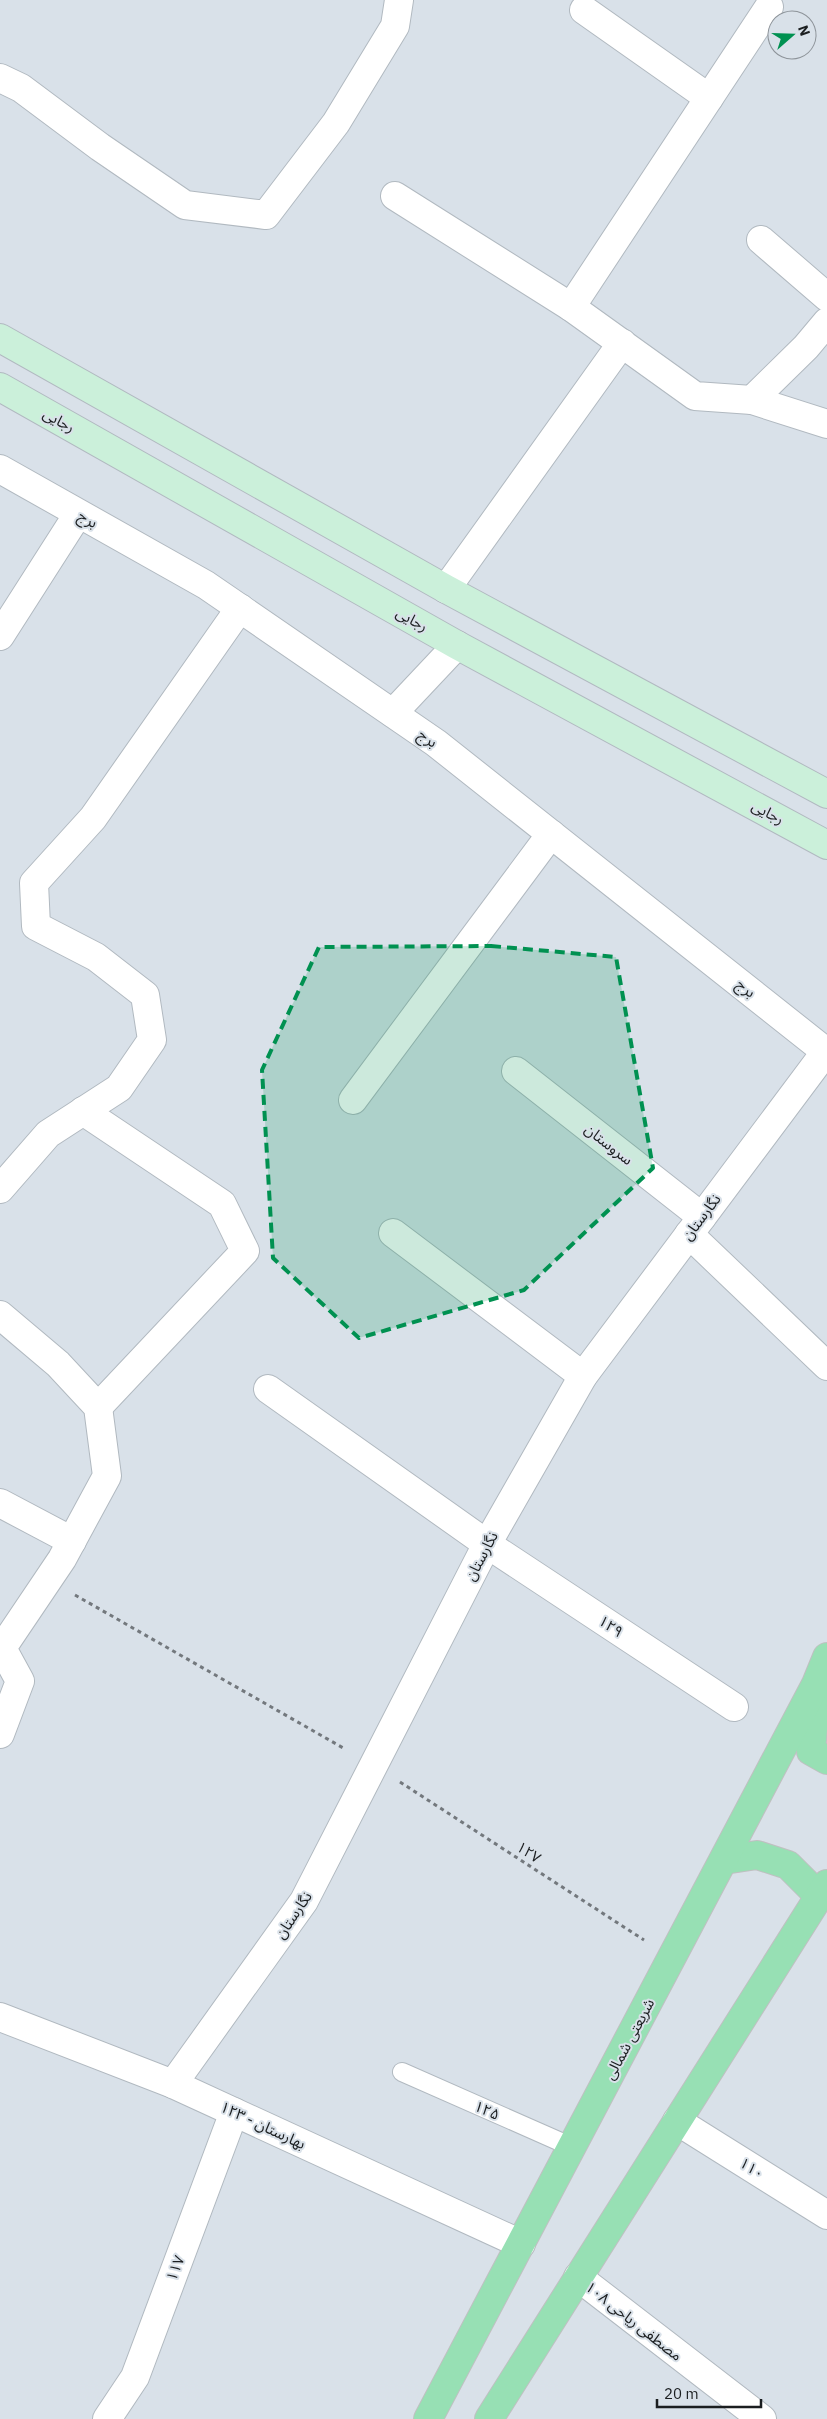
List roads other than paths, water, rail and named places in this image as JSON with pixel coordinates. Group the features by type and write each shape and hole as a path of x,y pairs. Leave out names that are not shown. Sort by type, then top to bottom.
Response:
{"main road":[{"path":"0,338 446,589 827,794"},
{"name":"رجایی","path":"0,387 457,645 827,845"},
{"name":"شریعتی شمالی","path":"428,2419 724,1860 816,1684 827,1657"},
{"path":"816,1684 811,1751 827,1760"},
{"path":"489,2419 823,1890 788,1864 757,1856 724,1860"}],"street":[{"path":"0,78 21,88 100,147 185,205 266,215 336,123 394,26 399,0"},
{"path":"571,306 769,7"},
{"path":"584,10 709,98"},
{"path":"395,196 571,306 696,396 752,400 827,424"},
{"path":"761,240 827,298"},
{"path":"752,400 806,347 827,322"},
{"path":"446,589 622,343"},
{"name":"برج","path":"0,469 206,585 436,743 826,1050"},
{"path":"0,636 78,514"},
{"path":"0,1189 48,1134 120,1088 152,1040 145,995 96,957 36,926 34,883 93,818 240,608"},
{"path":"393,714 457,645"},
{"path":"353,1100 551,834"},
{"name":"نگارستان","path":"173,2084 304,1900 487,1544 583,1376 826,1050"},
{"name":"سروستان","path":"516,1071 696,1226 827,1366"},
{"path":"84,1111 222,1204 245,1251 98,1406"},
{"path":"393,1234 583,1376"},
{"path":"0,1315 58,1364 98,1406 106,1476 72,1541 2,1648 20,1681 0,1734"},
{"name":"۱۲۹","path":"268,1389 487,1544 734,1707"},
{"path":"0,1503 72,1541"},
{"name":"بهارستان - ۱۲۳","path":"0,2017 173,2084 521,2244"},
{"name":"۱۱۷","path":"107,2419 134,2377 234,2112"},
{"name":"۱۱۰","path":"677,2122 827,2215"},
{"name":"مصطفی ریاحی ۱۰۸","path":"578,2277 762,2419"}],"lane":[{"name":"۱۲۵","path":"402,2072 572,2147"}]}
